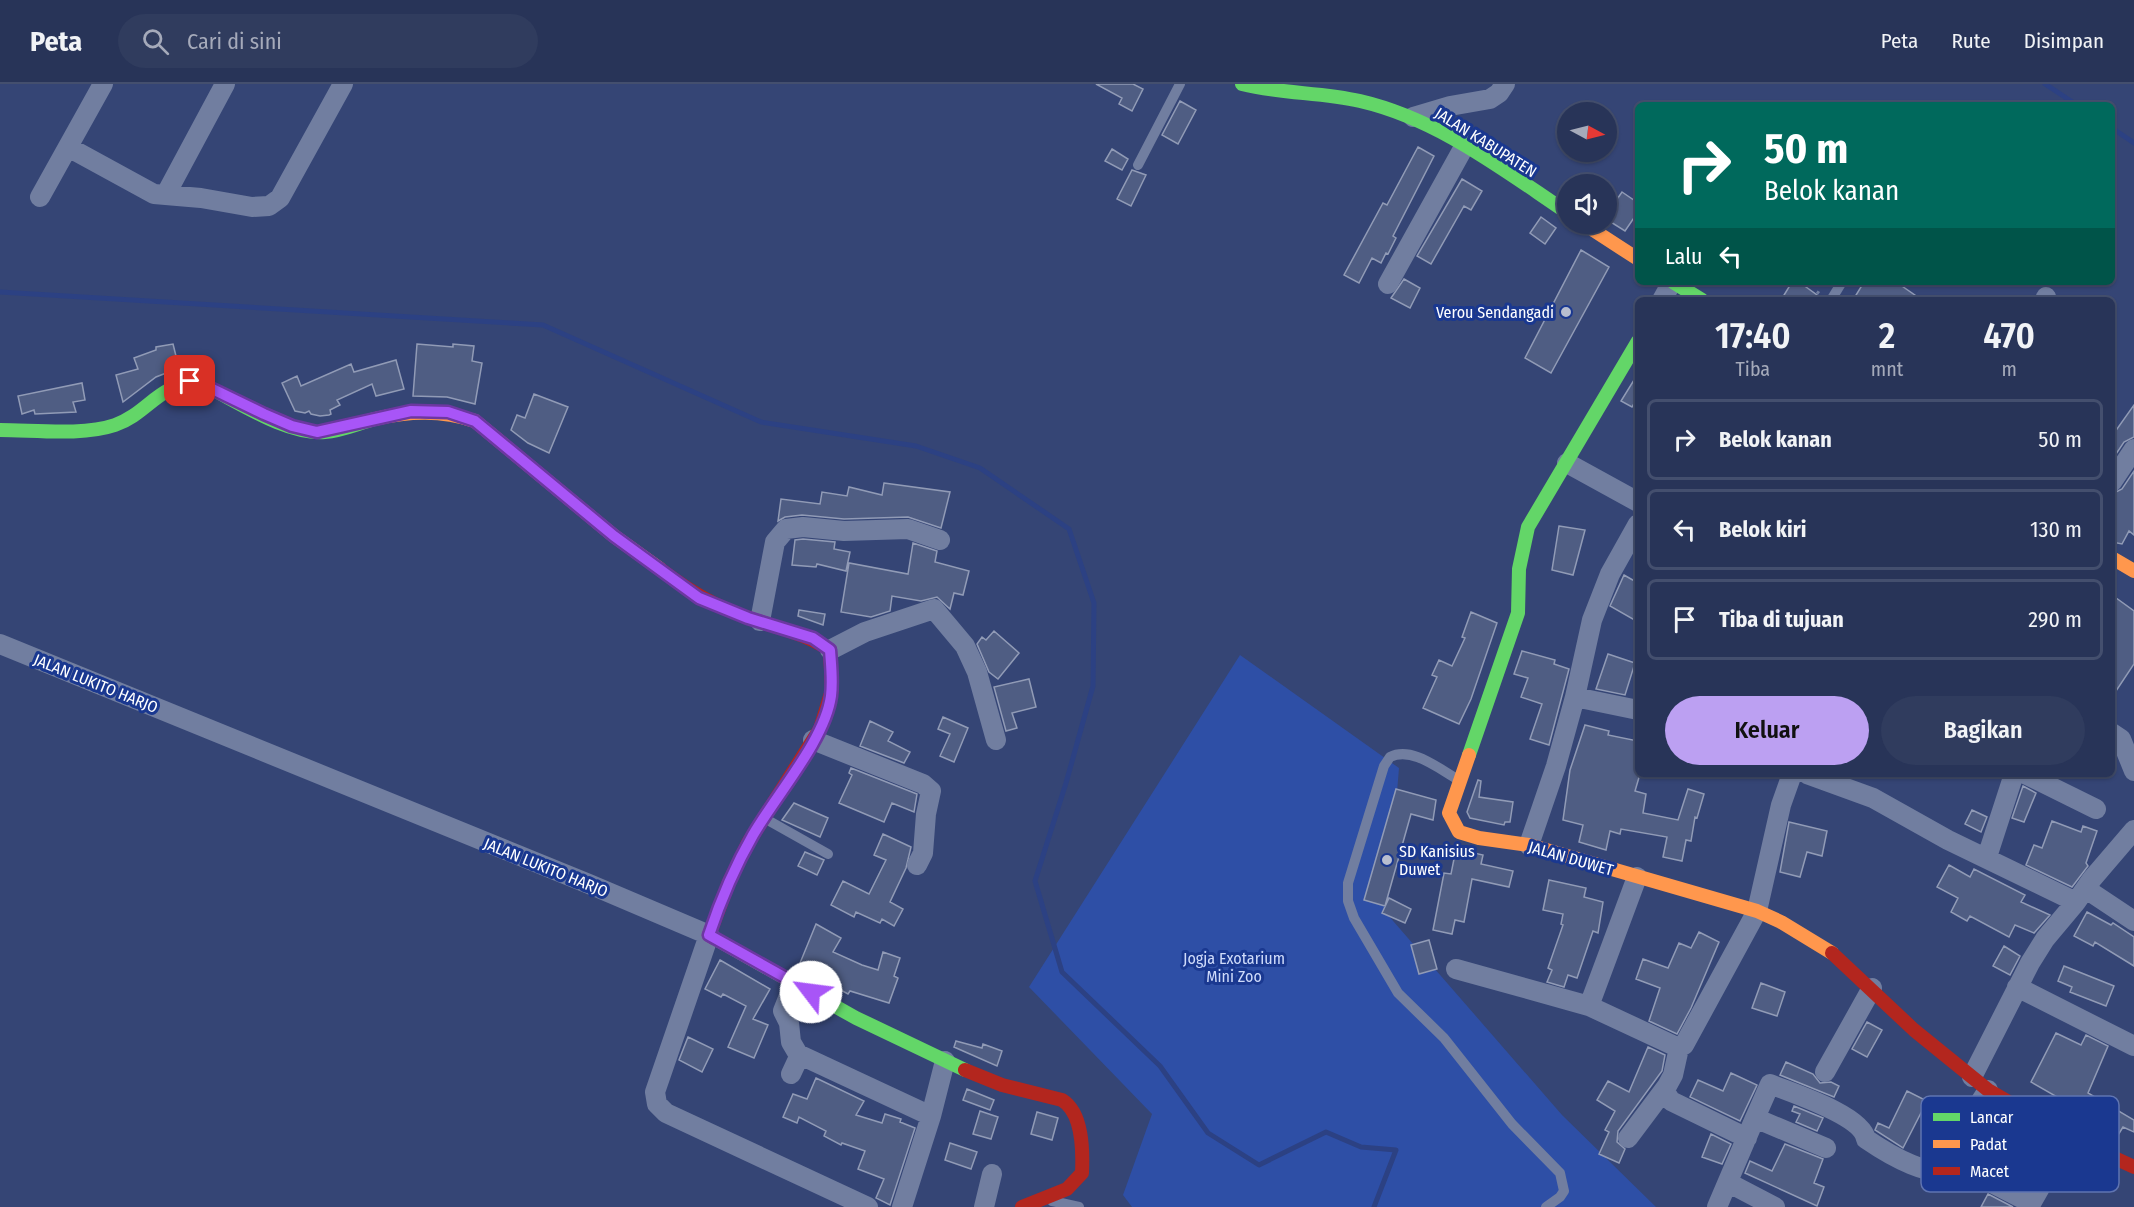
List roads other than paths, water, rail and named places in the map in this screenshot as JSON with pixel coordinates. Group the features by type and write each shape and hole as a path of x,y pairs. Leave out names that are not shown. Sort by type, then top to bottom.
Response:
{"street":[{"path":"40,197 103,84"},
{"path":"166,194 225,84"},
{"path":"68,147 154,194 201,198 252,207 269,206 280,198 343,84"},
{"name":"JALAN KABUPATEN","path":"1242,84 1265,91 1363,92 1465,145 1557,206"},
{"path":"1413,117 1450,106 1490,99 1499,93 1505,84"},
{"path":"1388,284 1465,145"},
{"path":"1599,234 1635,257"},
{"path":"1677,285 1697,297"},
{"name":"JALAN DUWET","path":"1635,346 1528,527 1519,569 1518,613 1449,813 1459,832 1479,838 1529,845 1757,911 1781,922 1834,954 1914,1030 1998,1096"},
{"path":"0,430 109,427 133,416 173,385 190,381 200,383 292,426 317,432 411,411 448,412 462,415 475,421 614,536 699,598 813,638 830,650"},
{"path":"2115,478 2134,449"},
{"path":"1567,463 1635,500"},
{"path":"760,621 775,542 786,529 803,527 844,531 908,529 940,540"},
{"path":"1529,845 1556,766 1575,697 1592,620 1610,574 1631,554 1635,537"},
{"path":"2115,560 2134,572"},
{"path":"830,650 865,632 934,609 965,646 977,672 996,740"},
{"name":"JALAN LUKITO HARJO","path":"0,644 709,935"},
{"path":"830,650 832,681 828,711 813,740 727,882 655,1092 657,1104 666,1113 868,1207"},
{"path":"1575,697 1635,709"},
{"path":"2115,735 2121,739 2134,771"},
{"path":"813,740 923,784 931,791 926,814 923,853 917,865"},
{"path":"1628,1138 1673,1075 1679,1048 1684,1045 1757,911 1781,805 1791,777"},
{"path":"1815,777 1873,798 1948,840 2081,895 2134,921"},
{"path":"1987,857 2013,777"},
{"path":"2031,777 2096,809"},
{"path":"1972,1077 2017,987 2045,939 2134,830"},
{"path":"1589,1006 1637,877"},
{"path":"709,935 794,983 945,1061 1002,1085 1056,1097 1071,1106 1079,1124 1082,1173 1067,1189 1022,1207"},
{"path":"1456,969 1589,1006 1679,1048"},
{"path":"791,1074 798,1054 791,1042 790,1028 783,1011 794,983"},
{"path":"2017,987 2134,1046"},
{"path":"1826,1072 1872,988"},
{"path":"798,1054 931,1116"},
{"path":"902,1207 931,1116 945,1061"},
{"path":"1717,1207 1770,1084 1853,1121 1864,1132 1866,1139 1921,1168"},
{"path":"1664,1090 1671,1101 1747,1138"},
{"path":"1984,1096 1988,1090"},
{"path":"1755,1118 1826,1148"},
{"name":"JALAN DUWET","path":"2119,1160 2134,1167"},
{"path":"984,1207 992,1174"},
{"path":"1729,1183 1775,1207"},
{"path":"2006,1192 2030,1205"}],"lane":[{"path":"1138,165 1179,84"},
{"path":"1459,780 1414,755 1405,753 1390,757 1384,766 1348,883 1348,901 1354,918 1398,993 1444,1038 1512,1124 1560,1173 1564,1191 1560,1197 1546,1207"},
{"path":"764,818 828,854"},
{"path":"1040,1199 1079,1207"}],"waterway":[{"path":"2045,84 2072,102"},
{"path":"2115,130 2134,143"},
{"path":"0,292 543,325 761,422 916,446 980,468 1069,529 1094,603 1093,686 1035,881 1062,972 1160,1066 1208,1133 1259,1165 1326,1132 1361,1147 1396,1150 1374,1207"}],"place":[{"name":"Verou Sendangadi","path":"1566,312"},
{"name":"SD Kanisius Duwet","path":"1387,860"}],"park label":[{"name":"Jogja Exotarium Mini Zoo","path":"1234,967"}]}
